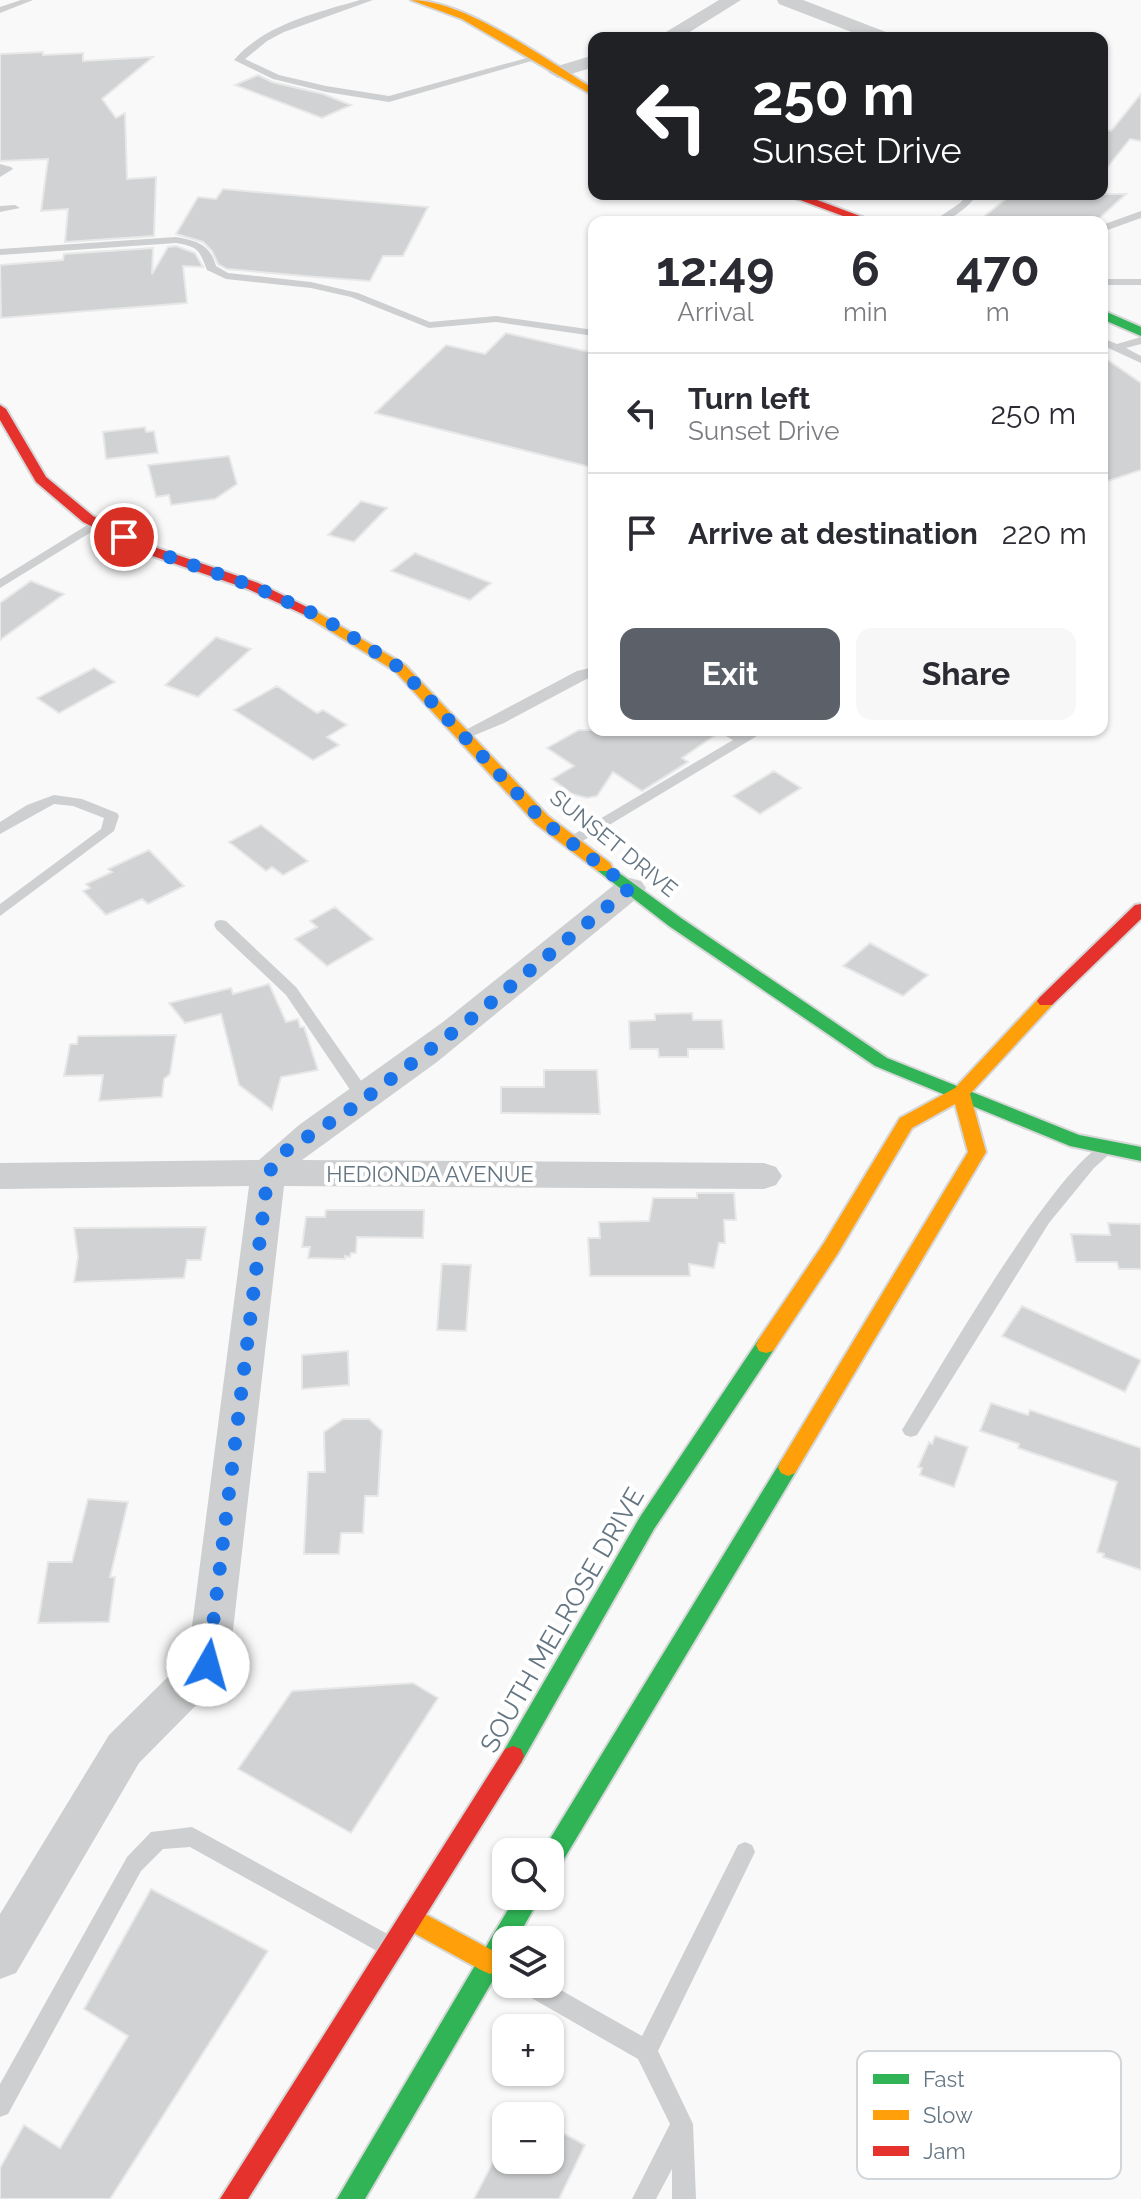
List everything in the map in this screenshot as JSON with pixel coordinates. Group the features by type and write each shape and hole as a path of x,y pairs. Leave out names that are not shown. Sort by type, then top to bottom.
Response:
{"main road":[{"path":"416,0 466,17 588,90"},
{"path":"807,200 853,216"},
{"path":"1108,317 1141,332"},
{"name":"SUNSET DRIVE","path":"0,409 41,479 97,523 152,551 253,586 323,618 400,668 542,820 675,922 881,1062 1076,1141 1141,1154"},
{"name":"SOUTH MELROSE DRIVE","path":"233,2199 510,1762 647,1523 831,1248 906,1123 961,1093 1076,969 1141,909"},
{"path":"564,1838 977,1152 961,1093"},
{"path":"412,1919 492,1963"},
{"path":"350,2199 492,1975"}],"street":[{"path":"676,32 732,0"},
{"path":"786,0 869,32"},
{"path":"558,72 588,63"},
{"path":"0,1957 124,1749 208,1665 268,1173 287,1150 365,1099 472,1018 630,888"},
{"name":"HEDIONDA AVENUE","path":"0,1176 268,1173 764,1176"}],"lane":[{"path":"0,10 29,0"},
{"path":"369,0 309,20 249,47 239,60 276,77 389,99 537,58"},
{"path":"0,167 8,169 0,174"},
{"path":"947,216 968,200"},
{"path":"0,209 15,208"},
{"path":"1108,227 1141,214"},
{"path":"0,252 176,240 200,244 208,253 211,268 226,276 311,285 354,295 429,325 496,319 588,332"},
{"path":"1108,282 1141,282"},
{"path":"1116,348 1141,340"},
{"path":"1108,344 1141,360"},
{"path":"0,584 97,523"},
{"path":"463,735 588,673"},
{"path":"735,736 743,740"},
{"path":"571,842 750,736"},
{"path":"0,829 47,799 69,798 112,816 107,831 0,911"},
{"path":"221,925 291,991 365,1099"},
{"path":"911,1430 1043,1219 1088,1164 1109,1148"},
{"path":"0,2106 134,1864 158,1839 192,1837 393,1949"},
{"path":"646,2051 745,1852"},
{"path":"553,1998 646,2051 682,2124 684,2199"},
{"path":"644,2199 682,2124"}],"building":[{"path":"43,52 43,55 83,53 83,61 153,57 102,99 116,118 125,113 127,179 156,177 154,236 65,242 68,209 41,211 48,159 0,161 0,54"},
{"path":"258,75 351,105 322,118 235,85"},
{"path":"1141,94 1141,141 1130,139 1108,166 1108,130 1111,131"},
{"path":"223,189 428,207 403,256 383,256 370,281 316,277 227,269 218,264 203,242 176,234 198,197 216,199"},
{"path":"1108,194 1126,194 1102,216 984,216 1004,200 1108,200"},
{"path":"176,246 195,253 203,267 183,266 187,303 1,318 0,265 63,260 64,254 153,248 152,274 168,247"},
{"path":"506,333 588,352 588,466 375,413 446,345 485,354"},
{"path":"1108,360 1141,383 1141,470 1108,481"},
{"path":"145,427 146,432 154,431 158,453 106,459 103,432"},
{"path":"229,456 237,484 215,499 171,505 169,495 156,497 148,465"},
{"path":"361,501 387,508 354,542 328,535"},
{"path":"415,553 491,583 470,600 391,571"},
{"path":"31,581 64,594 0,640 0,603"},
{"path":"216,637 251,649 198,697 165,685"},
{"path":"94,668 115,682 59,713 37,698"},
{"path":"277,686 317,713 323,710 347,725 327,737 339,745 313,760 234,710"},
{"path":"579,730 588,730 588,736 714,736 682,758 688,762 642,791 613,772 597,796 587,798 572,794 552,779 574,766 547,748"},
{"path":"774,771 801,788 760,814 733,796"},
{"path":"261,825 308,861 283,875 272,867 266,871 229,842"},
{"path":"149,850 184,886 148,904 142,899 106,915 83,891 90,888 86,884 112,872 108,869"},
{"path":"335,907 373,939 327,966 295,939 317,927 310,921"},
{"path":"870,943 928,975 903,996 843,966"},
{"path":"269,984 286,1022 298,1019 300,1027 304,1027 318,1070 281,1077 272,1110 239,1085 221,1014 185,1023 169,1003 231,988 233,994"},
{"path":"692,1013 693,1020 722,1020 724,1049 688,1049 688,1057 659,1057 658,1049 630,1049 629,1021 655,1020 655,1014"},
{"path":"176,1035 170,1074 164,1079 162,1097 99,1101 103,1075 64,1076 70,1044 77,1044 78,1036"},
{"path":"544,1070 597,1070 600,1114 501,1113 501,1087 544,1087"},
{"path":"697,1193 734,1193 736,1220 724,1220 725,1243 719,1243 714,1268 689,1264 690,1276 590,1276 588,1238 600,1238 599,1222 649,1221 653,1198 697,1198"},
{"path":"326,1210 424,1210 423,1238 357,1237 356,1253 351,1253 350,1257 308,1258 310,1247 302,1247 306,1217 325,1217"},
{"path":"1108,1223 1141,1224 1141,1269 1119,1269 1117,1262 1076,1262 1071,1234 1110,1235"},
{"path":"206,1227 201,1260 187,1260 184,1278 74,1282 78,1257 74,1228"},
{"path":"442,1264 471,1265 466,1331 437,1330"},
{"path":"1022,1306 1141,1360 1125,1392 1002,1336"},
{"path":"348,1351 349,1385 302,1389 302,1355"},
{"path":"991,1403 1028,1415 1030,1410 1141,1448 1141,1570 1097,1552 1117,1482 1018,1448 1019,1444 980,1431"},
{"path":"343,1419 369,1419 382,1431 378,1496 365,1496 363,1533 341,1533 339,1554 304,1554 308,1472 325,1472 324,1432"},
{"path":"935,1436 968,1447 954,1487 920,1475 922,1468 918,1467"},
{"path":"88,1499 128,1502 110,1577 115,1577 109,1622 38,1623 48,1562 72,1562"},
{"path":"413,1683 438,1698 351,1833 238,1769 292,1691"},
{"path":"151,1889 268,1951 110,2199 0,2199 0,2168 24,2125 60,2148 128,2036 84,2009"},
{"path":"564,2134 585,2145 559,2199 474,2199 492,2164 492,2174 564,2174"}],"traffic: fast":[{"path":"1108,317 1141,332"},
{"path":"604,867 675,922 881,1062 1076,1141 1141,1154"},
{"path":"513,1756 647,1523 766,1345"},
{"path":"564,1838 788,1467"},
{"path":"350,2199 521,1910"}],"traffic: slow":[{"path":"416,0 466,17 588,89"},
{"path":"310,612 400,668 542,820 604,867"},
{"path":"766,1345 831,1248 906,1123 961,1093 1046,1001"},
{"path":"788,1467 977,1152 961,1093"},
{"path":"412,1919 490,1962"}],"traffic: jam":[{"path":"807,200 853,216"},
{"path":"0,409 41,479 88,519 152,551 253,586 310,612"},
{"path":"1046,1001 1141,909"},
{"path":"233,2199 513,1756"}],"route":[{"path":"124,537 152,551 253,586 323,618 400,668 542,820 630,888 472,1018 351,1109 287,1150 268,1173 208,1665"}]}
